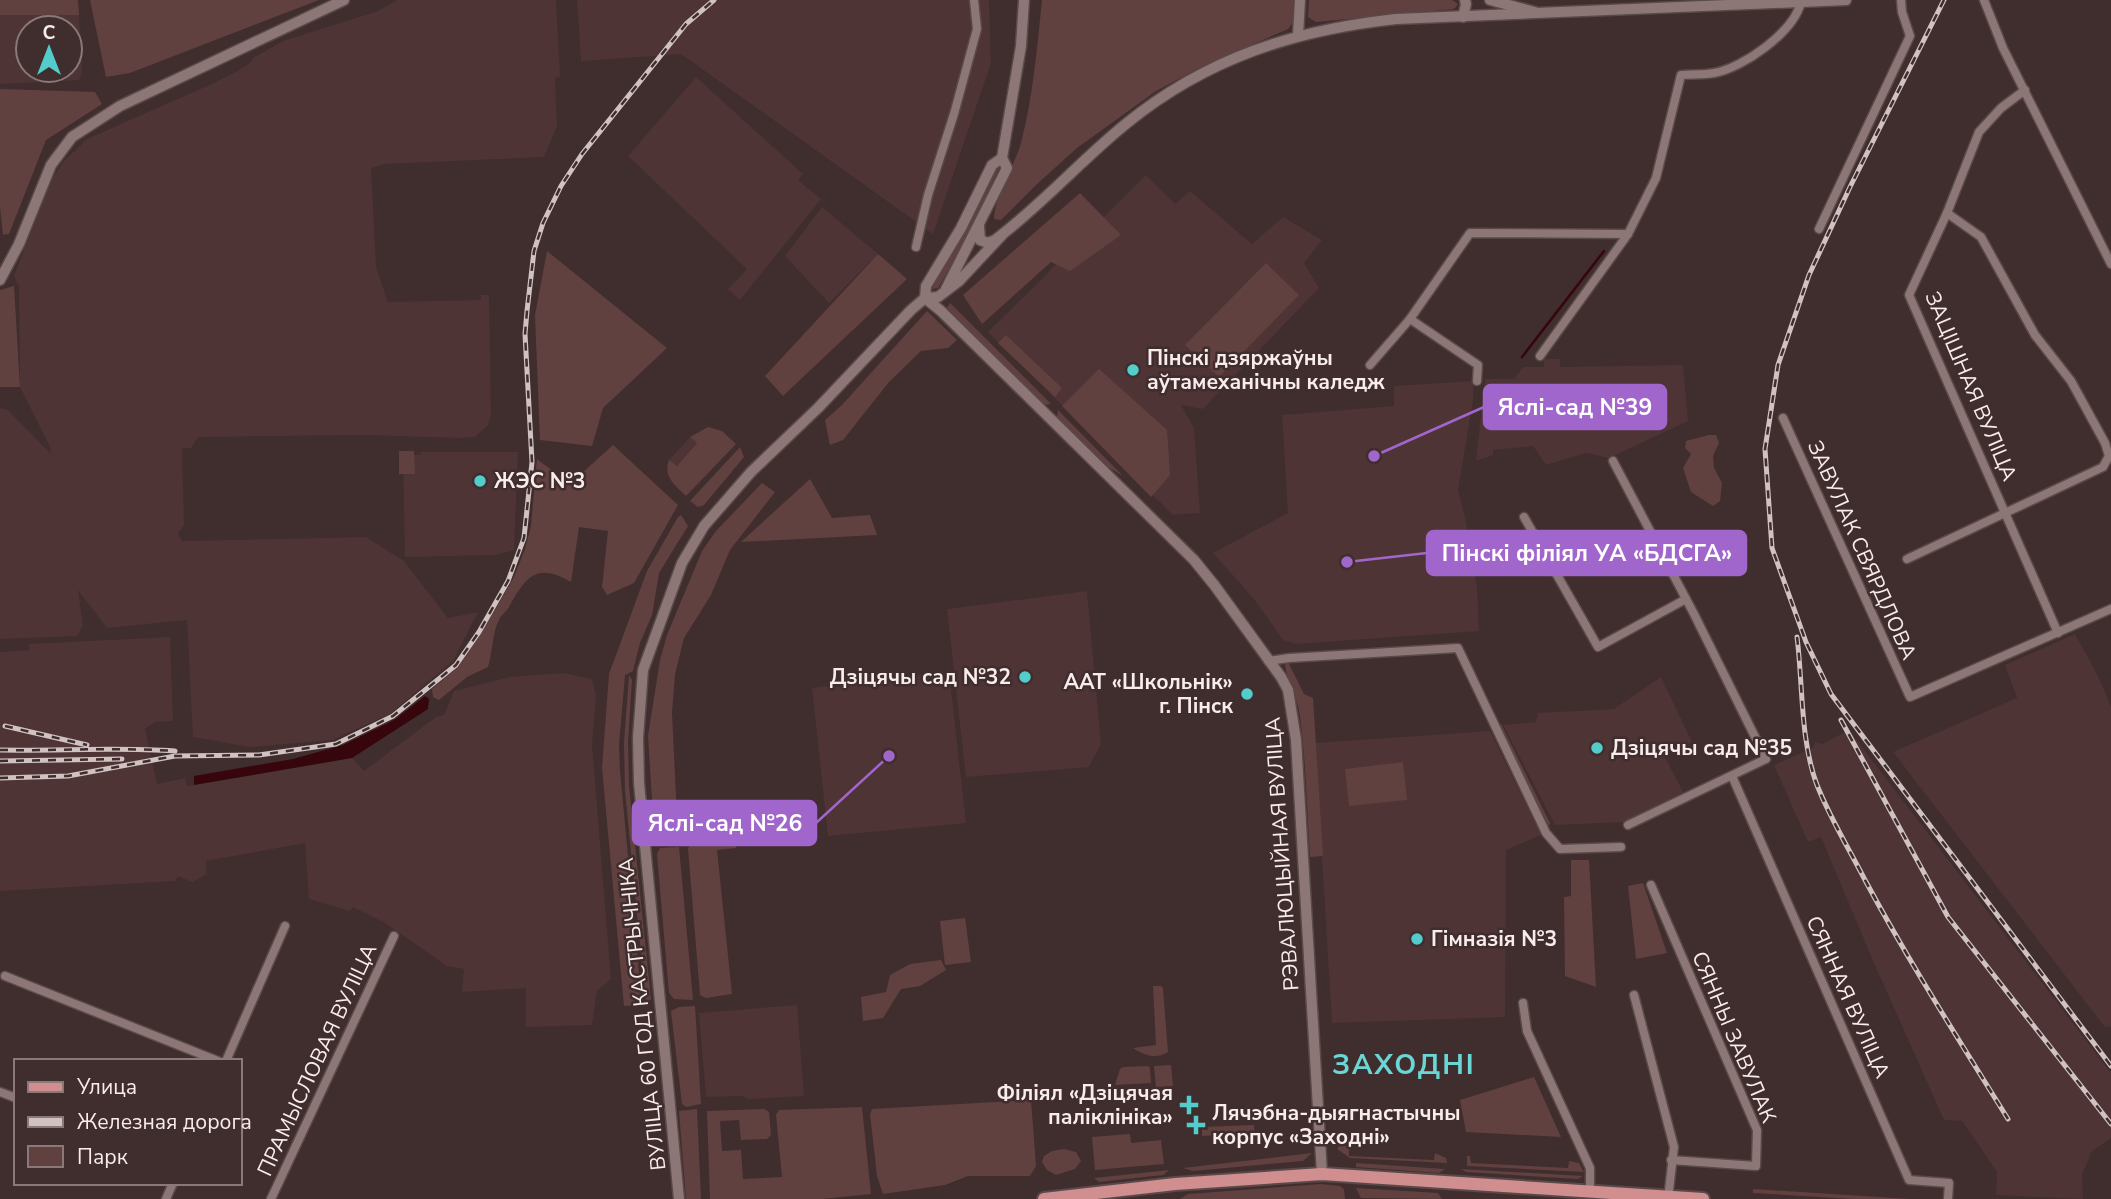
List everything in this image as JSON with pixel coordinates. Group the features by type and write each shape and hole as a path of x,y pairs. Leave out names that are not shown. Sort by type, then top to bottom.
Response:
{"main road":[{"path":"1044,1199 1175,1184 1322,1174 1703,1199"}],"street":[{"path":"0,280 19,244 51,165 72,137 120,106 344,0"},
{"path":"916,247 928,195 977,29 974,0"},
{"path":"945,291 1007,167 1002,158 1021,46 1024,0"},
{"path":"1298,35 1300,0"},
{"path":"1463,17 1465,0"},
{"path":"1490,0 1542,14"},
{"path":"945,291 959,281 1002,235 1127,122 1170,91 1215,66 1298,35 1345,25 1396,19 1846,0"},
{"path":"1819,229 1910,36 1901,0"},
{"path":"1984,0 2003,48 2111,264"},
{"path":"1540,356 1628,234 1656,178 1681,75 1716,73 1749,60 1793,20 1801,2"},
{"name":"ЗАЦІШНАЯ ВУЛІЦА","path":"2025,90 2001,108 1979,132 1947,213 1909,295 2058,633"},
{"name":"ВУЛІЦА 60 ГОД КАСТРЫЧНІКА","path":"679,1199 639,783 638,738 643,670 680,565 704,526 751,472 818,408 925,298 926,286 961,228 992,165 1002,158"},
{"path":"1907,559 2103,467 2109,456 2105,443 2071,381 2035,335 1981,237 1947,213"},
{"path":"979,226 980,240 988,243 1002,235"},
{"path":"1370,365 1410,319 1470,233 1628,234"},
{"name":"ВУЛІЦА 60 ГОД КАСТРЫЧНІКА","path":"925,298 938,297 945,291"},
{"name":"РЭВАЛЮЦЫЙНАЯ ВУЛІЦА","path":"925,298 1096,461 1194,560 1281,677 1288,691 1296,740 1322,1174"},
{"path":"1410,319 1478,365 1477,381"},
{"name":"ЗАВУЛАК СВЯРДЛОВА","path":"1783,418 1910,697 2058,633"},
{"path":"1613,461 1766,759 1628,825"},
{"path":"1524,517 1598,647 1686,599"},
{"path":"2058,633 2111,609"},
{"path":"1268,661 1458,648 1546,833 1560,849 1621,847"},
{"name":"СЯННАЯ ВУЛІЦА","path":"1732,776 1909,1180 1949,1183 1948,1199"},
{"name":"СЯННЫ ЗАВУЛАК","path":"1650,885 1757,1130 1756,1166 1671,1160"},
{"path":"227,1059 285,926"},
{"name":"ПРАМЫСЛОВАЯ ВУЛІЦА","path":"271,1199 394,936"},
{"path":"5,976 213,1059"},
{"path":"1634,995 1674,1147 1668,1198"},
{"path":"1523,1003 1527,1031 1590,1168 1590,1191"}],"shaded area":[{"path":"398,0 556,0 560,77 555,78 557,126 544,157 385,164 371,168 376,267 388,302 481,300 481,295 489,295 491,414 488,425 475,437 461,438 365,435 198,437 191,448 182,449 184,525 178,534 182,541 366,537 404,561 448,618 478,612 453,661 390,714 332,740 250,747 193,737 187,620 107,628 78,590 83,626 77,636 0,639 0,408 8,410 51,454 20,387 19,287 14,276 51,180 64,161 87,139 216,82 283,41 378,11"},
{"path":"577,0 989,0 991,63 933,234 681,54 581,61"},
{"path":"0,15 14,15 14,83 0,84"},
{"path":"696,77 803,174 798,180 821,199 740,300 728,289 747,269 628,156"},
{"name":"Пінскі дзяржаўны аўтамеханічны каледж","path":"1146,175 1175,204 1190,191 1252,244 1283,217 1322,240 1304,263 1319,288 1203,409 1181,405 1194,428 1200,513 1173,515 988,332"},
{"path":"822,207 878,254 829,303 785,256"},
{"path":"1544,359 1560,359 1560,367 1683,365 1688,421 1609,458 1586,453 1546,465 1533,446 1493,450 1493,455 1476,461 1485,379 1514,379 1523,367 1544,367"},
{"path":"1473,381 1473,400 1458,490 1477,587 1479,631 1296,644 1283,640 1254,599 1213,553 1288,513 1282,415 1394,406 1394,386"},
{"path":"690,437 697,443 676,467 669,460"},
{"path":"421,452 518,452 514,550 496,555 405,557 403,455 420,455"},
{"name":"Дзіцячы сад №32","path":"1087,591 1101,744 1089,767 966,777 947,609"},
{"path":"2075,634 2111,706 2111,1027 2104,1026 1893,752 2017,698 2005,665"},
{"path":"170,637 173,721 155,722 145,729 157,784 185,778 187,786 352,758 364,771 436,717 444,715 454,691 510,677 564,673 592,679 596,696 592,745 611,979 597,991 592,1025 526,1027 526,988 462,992 464,969 447,966 385,923 353,907 350,911 309,899 305,843 206,861 207,874 192,882 178,876 175,881 0,891 0,652 29,650 29,644"},
{"path":"949,671 966,823 828,836 812,688"},
{"name":"Дзіцячы сад №35","path":"1661,677 1692,742 1664,755 1683,792 1624,822 1555,825 1503,725 1536,722 1538,713 1614,709"},
{"path":"425,696 429,699 428,709 352,758 194,785 194,776 293,759 343,745 394,720"},
{"path":"1849,730 2111,1073 2111,1138 2092,1151 2082,1175 2083,1199 1996,1195 1997,1172 1962,1121 1944,1120 1821,837 1808,842 1774,765 1813,748 1815,742 1822,744"},
{"name":"Гімназія №3","path":"1490,731 1541,835 1506,850 1505,1017 1332,1023 1315,743"},
{"path":"797,1005 804,1096 748,1099 742,1096 706,1097 699,1013"}],"green space":[{"path":"0,0 78,0 79,14 0,15"},
{"path":"90,0 319,0 130,73 106,77"},
{"path":"1042,0 1295,0 1294,21 1288,29 1203,66 1156,91 1077,148 1001,220 994,219 998,201 1021,143 1029,108"},
{"path":"1309,0 1452,0 1458,4 1454,9 1316,22 1308,17"},
{"path":"0,89 95,92 102,104 46,140 9,234 3,235 0,207"},
{"path":"1001,164 964,243 938,288 932,289 992,165"},
{"path":"1080,193 1121,235 1070,271 1051,262 982,324 963,295"},
{"path":"547,251 667,348 603,408 592,446 540,440 535,315"},
{"path":"878,254 907,279 783,396 765,376"},
{"path":"1266,263 1299,295 1219,377 1185,345"},
{"path":"14,286 20,387 0,387 0,290"},
{"path":"950,303 1051,404 1044,405 947,308"},
{"path":"927,311 957,340 948,348 921,351 889,382 843,440 830,445 825,420 842,405"},
{"path":"1006,335 1062,388 1055,397 998,343"},
{"path":"1099,369 1167,430 1170,475 1151,497 1062,406"},
{"path":"1058,410 1123,476 1103,464 1057,418"},
{"path":"708,427 722,431 736,444 686,496 669,476 669,460 677,466 697,443 690,437"},
{"path":"1716,435 1719,443 1713,456 1714,468 1722,483 1720,501 1713,506 1691,492 1683,468 1691,454 1685,448 1686,441"},
{"path":"613,445 678,505 634,583 607,595 602,587 608,531 579,527 571,582 549,573 534,575 527,580 499,620 488,667 467,677 439,700 433,697 432,689 459,666 514,577 531,526 537,459 570,484"},
{"path":"740,447 744,457 704,505 698,507 690,501"},
{"path":"399,451 414,451 415,474 399,474"},
{"path":"810,479 832,518 870,515 877,535 741,542"},
{"path":"762,483 775,492 730,550 711,595 684,638 675,674 672,713 678,838 658,839 654,832 648,736 660,660 667,635 702,551 716,531"},
{"path":"681,515 688,526 659,573 652,615 640,643 633,671 625,675 619,745 620,771 642,1005 624,1006 602,768 609,674 647,571"},
{"path":"1288,662 1304,694 1313,698 1323,856 1310,857 1302,734 1299,709 1286,671 1285,665"},
{"path":"629,675 632,680 628,741 629,786 651,999 646,1005 625,791 624,743"},
{"path":"1501,724 1550,823 1547,829 1499,725"},
{"path":"1403,762 1407,800 1349,806 1345,769"},
{"path":"735,840 736,848 717,850 732,994 706,998 700,995 688,848 692,844"},
{"path":"679,847 693,1000 674,999 669,993 657,854 660,848"},
{"path":"1571,860 1589,860 1596,987 1565,976 1564,897 1571,896"},
{"path":"1643,883 1667,953 1636,959 1628,886"},
{"path":"965,918 971,962 945,965 940,921"},
{"path":"941,960 946,970 920,986 901,989 883,1018 863,1021 861,997 886,992 890,975 910,964"},
{"path":"1153,986 1163,988 1168,1052 1155,1056 1133,1048 1156,1045"},
{"path":"695,1006 701,1104 686,1107 682,1104 671,1011 679,1007"},
{"path":"1171,1065 1173,1086 1156,1087 1154,1066"},
{"path":"1148,1066 1151,1083 1115,1085 1123,1067"},
{"path":"1534,1077 1561,1137 1466,1132 1460,1100"},
{"path":"1031,1100 1036,1166 1030,1176 968,1176 945,1185 883,1194 877,1176 870,1114 872,1109"},
{"path":"862,1107 871,1194 822,1199 710,1199 707,1111 764,1109 769,1112 771,1135 767,1139 741,1140 739,1120 720,1121 722,1151 741,1150 743,1179 782,1177 776,1115 779,1110"},
{"path":"697,1109 701,1199 686,1199 679,1111"},
{"path":"1254,1125 1255,1136 1202,1136 1202,1127"},
{"path":"1130,1134 1131,1143 1161,1140 1164,1164 1095,1170 1092,1137"},
{"path":"1346,1137 1377,1138 1377,1141 1347,1141 1345,1146 1349,1148 1349,1156 1434,1160 1435,1153 1446,1158 1447,1163 1350,1158 1337,1149"},
{"path":"1064,1149 1076,1152 1081,1161 1075,1169 1056,1175 1047,1170 1042,1162 1044,1156 1052,1151"},
{"path":"1312,1153 1303,1161 1193,1171 1183,1168"},
{"path":"1467,1156 1470,1156 1471,1163 1568,1168 1569,1161 1579,1163 1584,1172 1467,1166"},
{"path":"1356,1163 1445,1169 1439,1173 1356,1167"},
{"path":"1461,1169 1583,1176 1578,1179 1466,1172"},
{"path":"1169,1170 1163,1175 1099,1182 1094,1178"},
{"path":"1321,1184 1340,1186 1344,1189 1345,1199 1180,1199 1188,1194"},
{"path":"1356,1188 1438,1193 1442,1199 1361,1198"},
{"path":"1753,1189 1910,1199 1853,1199 1753,1193"}],"waterway":[{"path":"1522,357 1604,251"}],"railway":[{"path":"0,778 68,776 175,756 259,755 336,744 393,716 456,665 479,632 508,581 524,538 532,462 525,334 534,251 543,223 561,186 582,154 686,24 714,0"},
{"path":"1944,0 1809,275 1778,365 1765,449 1772,548 1806,642 1831,694 2111,1066"},
{"path":"1797,637 1808,749 1822,797 1899,941 2008,1119"},
{"path":"1841,720 1948,917 2111,1124"},
{"path":"5,726 87,745"},
{"path":"0,750 175,751"},
{"path":"0,761 122,759"}],"place":[{"name":"Пінскі дзяржаўны аўтамеханічны каледж","path":"1133,370"},
{"name":"Яслі-сад №39","path":"1374,456"},
{"name":"ЖЭС №3","path":"480,481"},
{"name":"Пінскі філіял УА «БДСГА»","path":"1347,562"},
{"name":"Дзіцячы сад №32","path":"1025,677"},
{"name":"ААТ «Школьнік» г. Пінск","path":"1247,694"},
{"name":"Дзіцячы сад №35","path":"1597,748"},
{"name":"Яслі-сад №26","path":"889,756"},
{"name":"Гімназія №3","path":"1417,939"},
{"name":"Філіял «Дзіцячая паліклініка»","path":"1189,1105"},
{"name":"Лячэбна-дыягнастычны корпус «Заходні»","path":"1196,1125"}],"district":[{"name":"ЗАХОДНІ","path":"1404,1065"}]}
